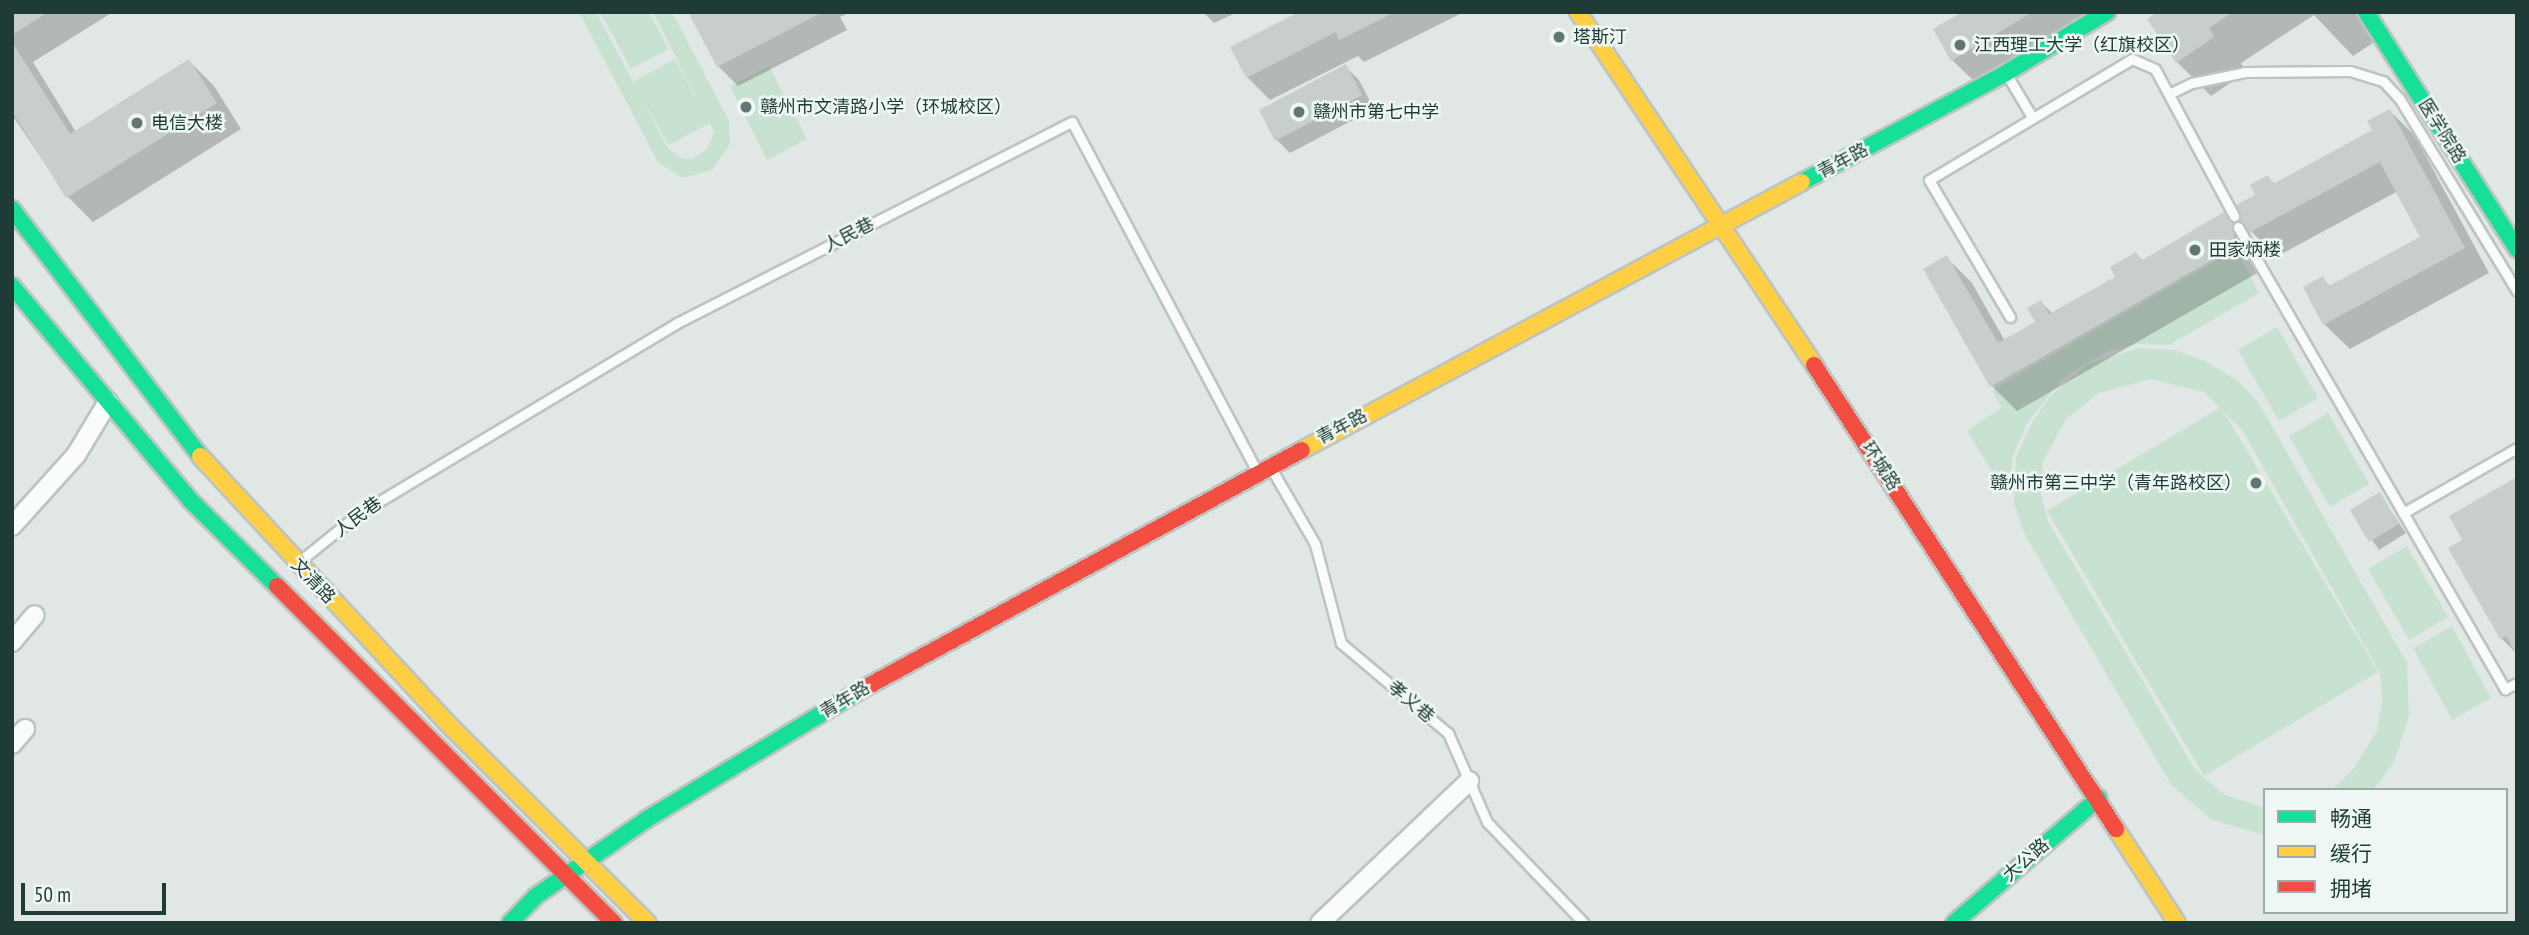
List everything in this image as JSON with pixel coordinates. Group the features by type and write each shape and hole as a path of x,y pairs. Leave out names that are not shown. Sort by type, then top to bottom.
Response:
{"street":[{"name":"环城路","path":"1578,12 1723,225 2099,798 2177,923"},
{"name":"青年路","path":"510,923 536,896 588,859 917,656 1263,468 2006,74 2107,12"},
{"name":"医学院路","path":"2366,12 2517,249"},
{"name":"文清路","path":"12,209 217,478 451,727 588,859 648,923"},
{"name":"文清路","path":"12,286 190,500 614,923"},
{"path":"12,526 76,455 108,402"},
{"path":"12,642 34,615"},
{"path":"12,744 25,729"},
{"path":"1320,923 1469,781"},
{"name":"大公路","path":"1954,923 2099,798"}],"lane":[{"path":"2010,317 1928,180 2132,59 2155,69 2234,216"},
{"path":"2169,94 2192,83 2245,72 2350,71 2382,81 2399,99 2517,291"},
{"path":"2006,74 2032,117"},
{"name":"人民巷","path":"296,565 358,514 677,323 1072,122 1263,468"},
{"path":"2238,227 2505,689 2517,683"},
{"path":"2403,513 2517,448"},
{"name":"孝义巷","path":"1263,468 1315,544 1341,643 1448,733 1487,822 1584,923"}],"green space":[{"path":"579,12 596,12 633,82 675,59 702,108 653,12 672,12 729,121 730,144 712,170 682,178 658,162","holes":["641,97 669,145 710,123 714,132 707,149 692,159 681,158 667,147"]},
{"path":"600,12 649,12 668,49 631,69"},
{"path":"769,66 807,139 767,160 730,86"},
{"path":"2236,249 2259,293 2169,345 2139,344 2107,351 2063,378 2027,423 2012,458 2010,492 2006,494 1967,431 2002,407 1992,390"},
{"path":"2277,327 2318,398 2279,421 2238,350"},
{"path":"2139,348 2174,350 2205,361 2238,381 2258,402 2407,663 2409,716 2394,762 2374,788 2333,788 2352,771 2377,731 2382,701 2380,673 2242,430 2204,392 2151,379 2099,393 2066,419 2043,461 2040,490 2048,521 2196,771 2225,795 2263,807 2263,834 2212,820 2172,786 2025,535 2014,503 2016,458 2030,426 2050,396 2088,364"},
{"path":"2221,407 2378,672 2204,776 2047,511"},
{"path":"2328,413 2369,484 2330,507 2289,436"},
{"path":"2407,546 2448,617 2409,640 2368,569"},
{"path":"2452,626 2491,698 2452,720 2413,648"}],"building":[{"path":"12,12 48,12 12,35"},
{"path":"688,12 823,12 717,67"},
{"path":"1299,12 1395,12 1339,40 1336,32 1246,78 1230,47"},
{"name":"江西理工大学（红旗校区）","path":"1962,12 2033,12 1951,61 1933,29"},
{"path":"2157,12 2233,12 2209,28 2214,37 2176,63 2147,19"},
{"name":"电信大楼","path":"12,42 70,134 189,59 217,103 66,198 12,111"},
{"path":"1346,64 1362,95 1275,141 1259,110"},
{"path":"2390,109 2465,248 2323,325 2303,287 2323,276 2329,286 2420,237 2380,162 2249,233 2239,220 2236,205 2255,195 2250,185 2268,175 2273,184 2372,130 2367,121"},
{"path":"2224,212 2233,223 2235,247 1990,387 1923,269 1947,255 1998,343 2035,322 2027,308 2041,300 2049,314 2115,277 2110,267 2136,252 2141,261"},
{"path":"2517,477 2517,655 2506,636 2500,639 2448,548 2462,540 2449,516"},
{"path":"2380,492 2399,524 2369,542 2350,510"}],"traffic: fast":[{"path":"1802,182 2006,73 2107,12"},
{"path":"2366,12 2517,249"},
{"path":"12,209 200,456"},
{"path":"12,286 190,500 277,586"},
{"path":"510,923 536,896 647,819 859,691"},
{"path":"1954,923 2099,798"}],"traffic: slow":[{"path":"1578,12 1814,365"},
{"path":"1302,450 1802,182"},
{"path":"200,456 451,727 648,923"},
{"path":"2116,829 2177,923"}],"traffic: jam":[{"path":"1814,365 2116,829"},
{"path":"859,691 1302,450"},
{"path":"277,586 614,923"}],"place":[{"name":"塔斯汀","path":"1559,37"},
{"name":"江西理工大学（红旗校区）","path":"1960,45"},
{"name":"赣州市文清路小学（环城校区）","path":"746,107"},
{"name":"赣州市第七中学","path":"1299,112"},
{"name":"电信大楼","path":"137,123"},
{"name":"田家炳楼","path":"2195,250"},
{"name":"赣州市第三中学（青年路校区）","path":"2256,483"}]}
